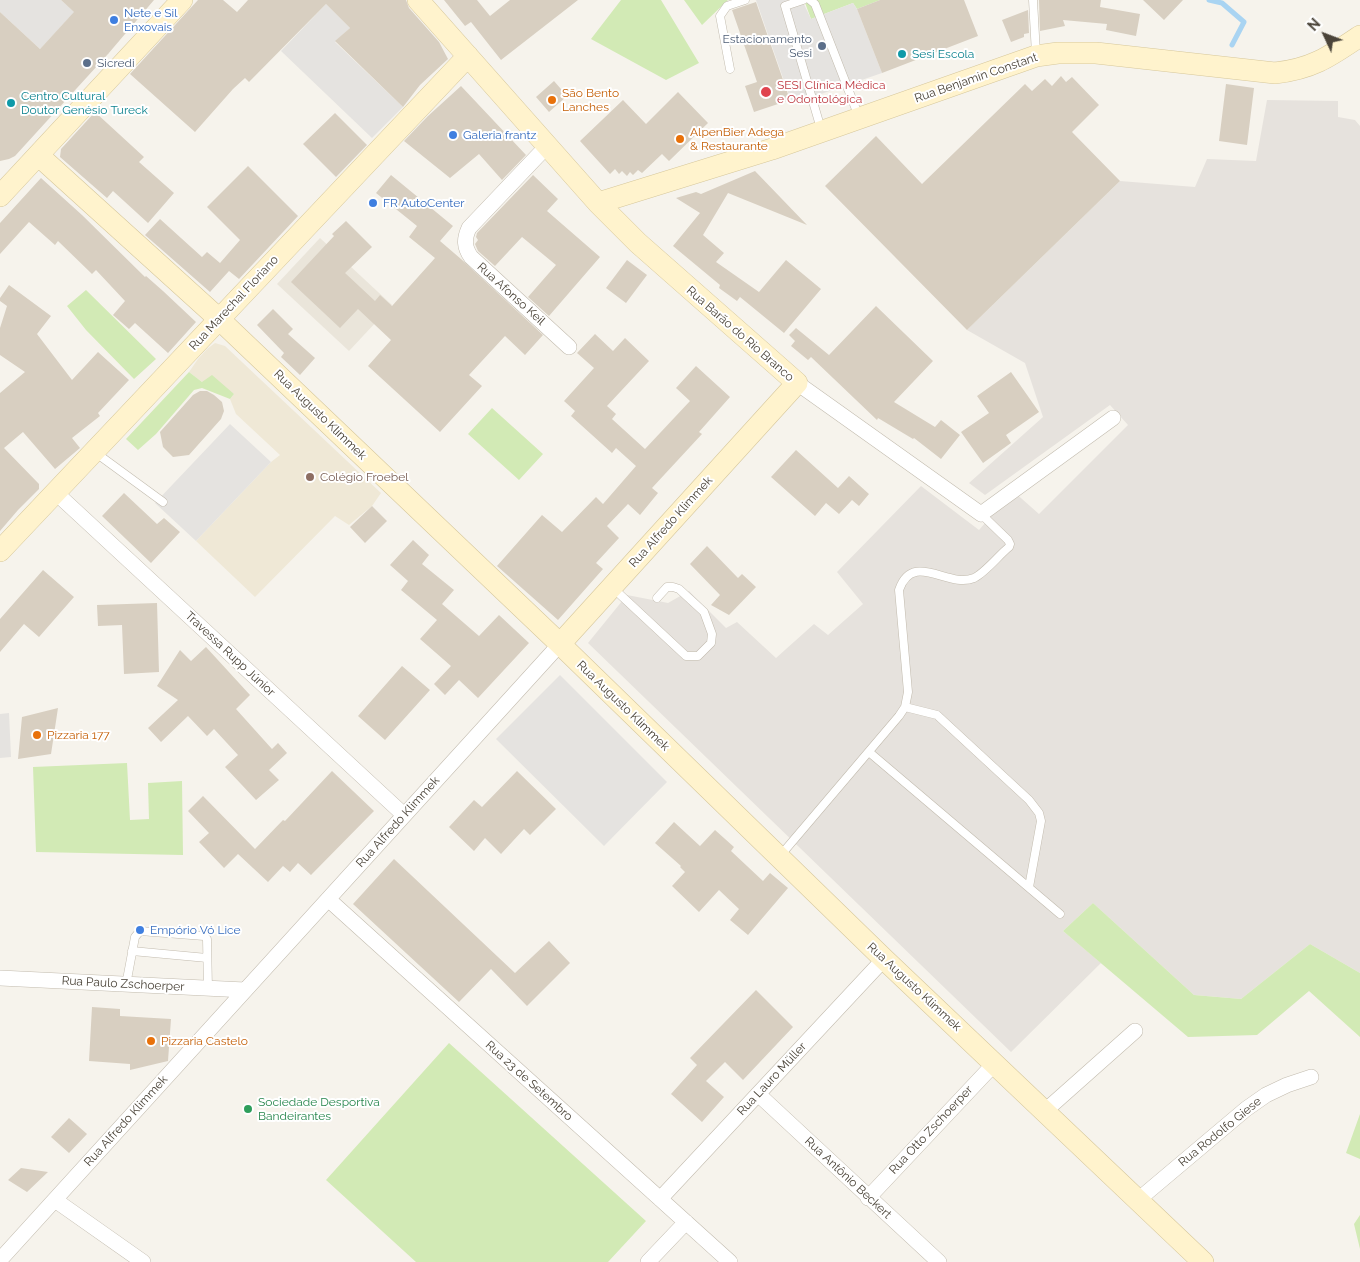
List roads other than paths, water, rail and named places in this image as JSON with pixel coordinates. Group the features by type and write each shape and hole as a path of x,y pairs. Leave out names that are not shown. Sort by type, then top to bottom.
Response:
{"street":[{"path":"4,185 38,155 182,0"},
{"name":"Rua Barão do Rio Branco","path":"418,0 598,203 638,243 797,383 981,514"},
{"name":"Rua Benjamin Constant","path":"598,203 772,149 1036,56 1096,53 1275,73 1296,70 1318,63 1360,37"},
{"name":"Rua Marechal Floriano","path":"0,551 468,56"},
{"name":"Rua Afonso Keil","path":"547,146 469,228 465,243 466,250 471,257 569,347"},
{"name":"Rua Augusto Klimmek","path":"38,155 219,319 560,644 884,959 1203,1262"},
{"name":"Rua Alfredo Klimmek","path":"0,1260 797,383"},
{"path":"981,514 1113,418"},
{"name":"Travessa Rupp Júnior","path":"55,492 404,815"},
{"name":"Rua 23 de Setembro","path":"328,899 730,1262"},
{"name":"Rua Lauro Müller","path":"660,1199 884,959"},
{"name":"Rua Paulo Zschoerper","path":"0,978 246,990"},
{"path":"1046,1111 1135,1031"},
{"name":"Rua Otto Zschoerper","path":"868,1198 995,1063"},
{"name":"Rua Rodolfo Giese","path":"1138,1200 1246,1109 1266,1095 1311,1077"},
{"name":"Rua Antônio Beckert","path":"758,1094 939,1262"},
{"path":"55,1200 143,1262"},
{"path":"648,1262 686,1222"}],"lane":[{"path":"730,70 720,16 727,6 745,0"},
{"path":"803,0 784,3 821,131"},
{"path":"810,0 815,4 859,118"},
{"path":"1033,0 1036,56"},
{"path":"94,451 163,502"},
{"path":"779,857 905,707 908,692 899,590 902,580 909,574 921,571 961,580 973,578 981,573 1009,546 1010,544 981,514"},
{"path":"611,587 686,656 698,656 710,643 712,634 704,612 679,589 673,587 667,587 657,598"},
{"path":"905,707 937,714 1029,800 1039,813 1042,821 1029,887"},
{"path":"869,752 1060,914"},
{"path":"126,984 135,937 140,931 201,935 207,939 208,989"},
{"path":"132,951 207,958"}],"waterway":[{"path":"1209,0 1222,3 1244,22 1232,45"}],"place":[{"name":"Nete e Sil Enxovais","path":"114,20"},
{"name":"Estacionamento Sesi","path":"822,46"},
{"name":"Sesi Escola","path":"902,54"},
{"name":"Sicredi","path":"87,63"},
{"name":"SESI Clínica Médica e Odontológica","path":"766,92"},
{"name":"São Bento Lanches","path":"552,100"},
{"name":"Centro Cultural Doutor Genésio Tureck","path":"11,103"},
{"name":"Galeria frantz","path":"453,135"},
{"name":"AlpenBier Adega & Restaurante","path":"680,139"},
{"name":"FR AutoCenter","path":"373,203"},
{"name":"Colégio Froebel","path":"310,477"},
{"name":"Pizzaria 177","path":"37,735"},
{"name":"Empório Vó Lice","path":"140,930"},
{"name":"Pizzaria Castelo","path":"151,1041"},
{"name":"Sociedade Desportiva Bandeirantes","path":"248,1109"}]}
